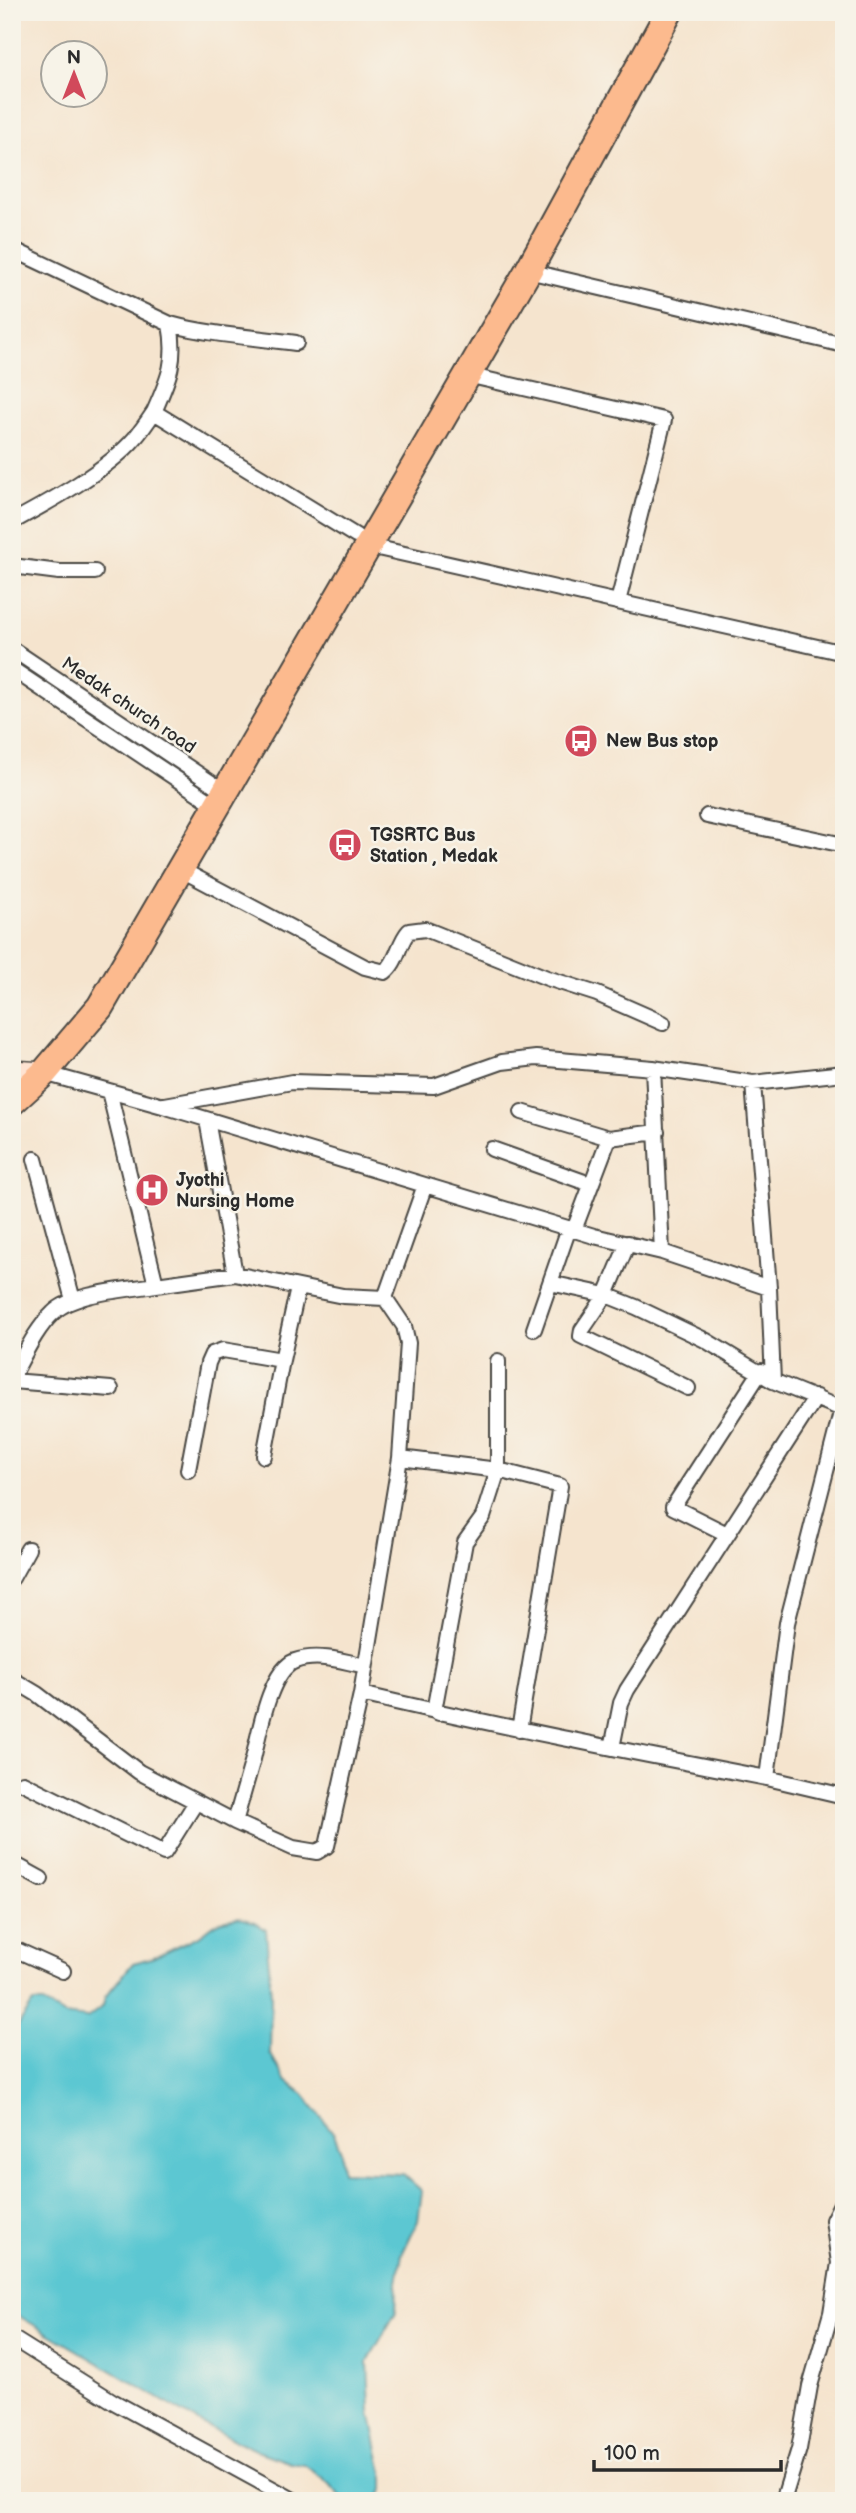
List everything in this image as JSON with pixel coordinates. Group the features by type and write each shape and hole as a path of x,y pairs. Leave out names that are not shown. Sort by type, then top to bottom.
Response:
{"highway":[{"path":"362,541 649,12"},
{"path":"12,1102 22,1073 88,996 213,794 362,541 467,375 528,271 669,12"},
{"path":"22,1073 100,1007 180,869 213,794"}],"street":[{"path":"12,249 170,324 197,331 296,343"},
{"path":"528,271 844,345"},
{"path":"12,522 54,499 133,440 154,412 166,385 174,358 170,324"},
{"path":"467,375 664,420 618,602"},
{"path":"154,412 362,541 844,653"},
{"path":"12,566 59,572 95,572"},
{"name":"Medak church road","path":"12,649 213,794"},
{"name":"Medak church road","path":"12,669 213,794"},
{"path":"707,816 844,845"},
{"path":"180,869 375,971 385,972 392,967 404,936 409,931 425,929 547,978 597,994 663,1023"},
{"path":"163,1106 292,1082 434,1086 518,1058 653,1068 753,1083 844,1073"},
{"path":"653,1068 662,1252"},
{"path":"22,1073 109,1091 163,1106 572,1229 662,1252 769,1288"},
{"path":"753,1083 769,1288 773,1381"},
{"path":"109,1091 156,1285"},
{"path":"522,1112 608,1138 657,1132"},
{"path":"207,1120 235,1274"},
{"path":"534,1329 608,1138"},
{"path":"492,1149 590,1184"},
{"path":"35,1159 73,1300"},
{"path":"385,1298 425,1185"},
{"path":"628,1242 606,1295 582,1330 581,1336 688,1388"},
{"path":"111,1389 12,1379 43,1324 54,1311 73,1300 235,1274 343,1296 385,1298"},
{"path":"550,1283 606,1295 705,1340 761,1371 773,1381 843,1409 788,1623 767,1778"},
{"path":"264,1456 298,1287"},
{"path":"12,1679 37,1693 139,1772 195,1802 293,1848 317,1852 327,1846 361,1694 400,1458 408,1343 404,1326 385,1298"},
{"path":"188,1470 212,1354 223,1350 282,1360"},
{"path":"439,1713 433,1711 465,1542 484,1517 498,1470 498,1361"},
{"path":"727,1534 673,1507 761,1371"},
{"path":"612,1748 621,1703 627,1690 816,1397"},
{"path":"400,1458 498,1470 560,1486 519,1730"},
{"path":"12,1578 28,1549"},
{"path":"235,1822 266,1703 283,1670 294,1661 311,1659 331,1659 365,1666"},
{"path":"361,1694 519,1730 602,1744 844,1796"},
{"path":"23,1783 164,1853 195,1802"},
{"path":"12,1863 41,1879"},
{"path":"12,1948 63,1971"},
{"path":"783,2501 799,2449 810,2386 831,2313 839,2263 833,2220 844,2198"},
{"path":"12,2338 114,2402 295,2501"}],"water":[{"path":"239,1918 255,1922 266,1930 271,1995 270,2053 285,2080 303,2094 334,2134 341,2151 342,2172 403,2174 422,2191 418,2221 402,2254 396,2312 368,2361 370,2412 384,2479 384,2490 376,2501 346,2501 324,2479 304,2465 257,2451 204,2425 12,2312 12,2035 33,2003 43,2003 64,2015 87,2018 103,2006 105,1997 133,1963 152,1958 201,1935 218,1923"}],"place":[{"name":"New Bus stop","path":"581,741"},
{"name":"TGSRTC Bus Station , Medak","path":"345,845"},
{"name":"Jyothi Nursing Home","path":"152,1190"}]}
